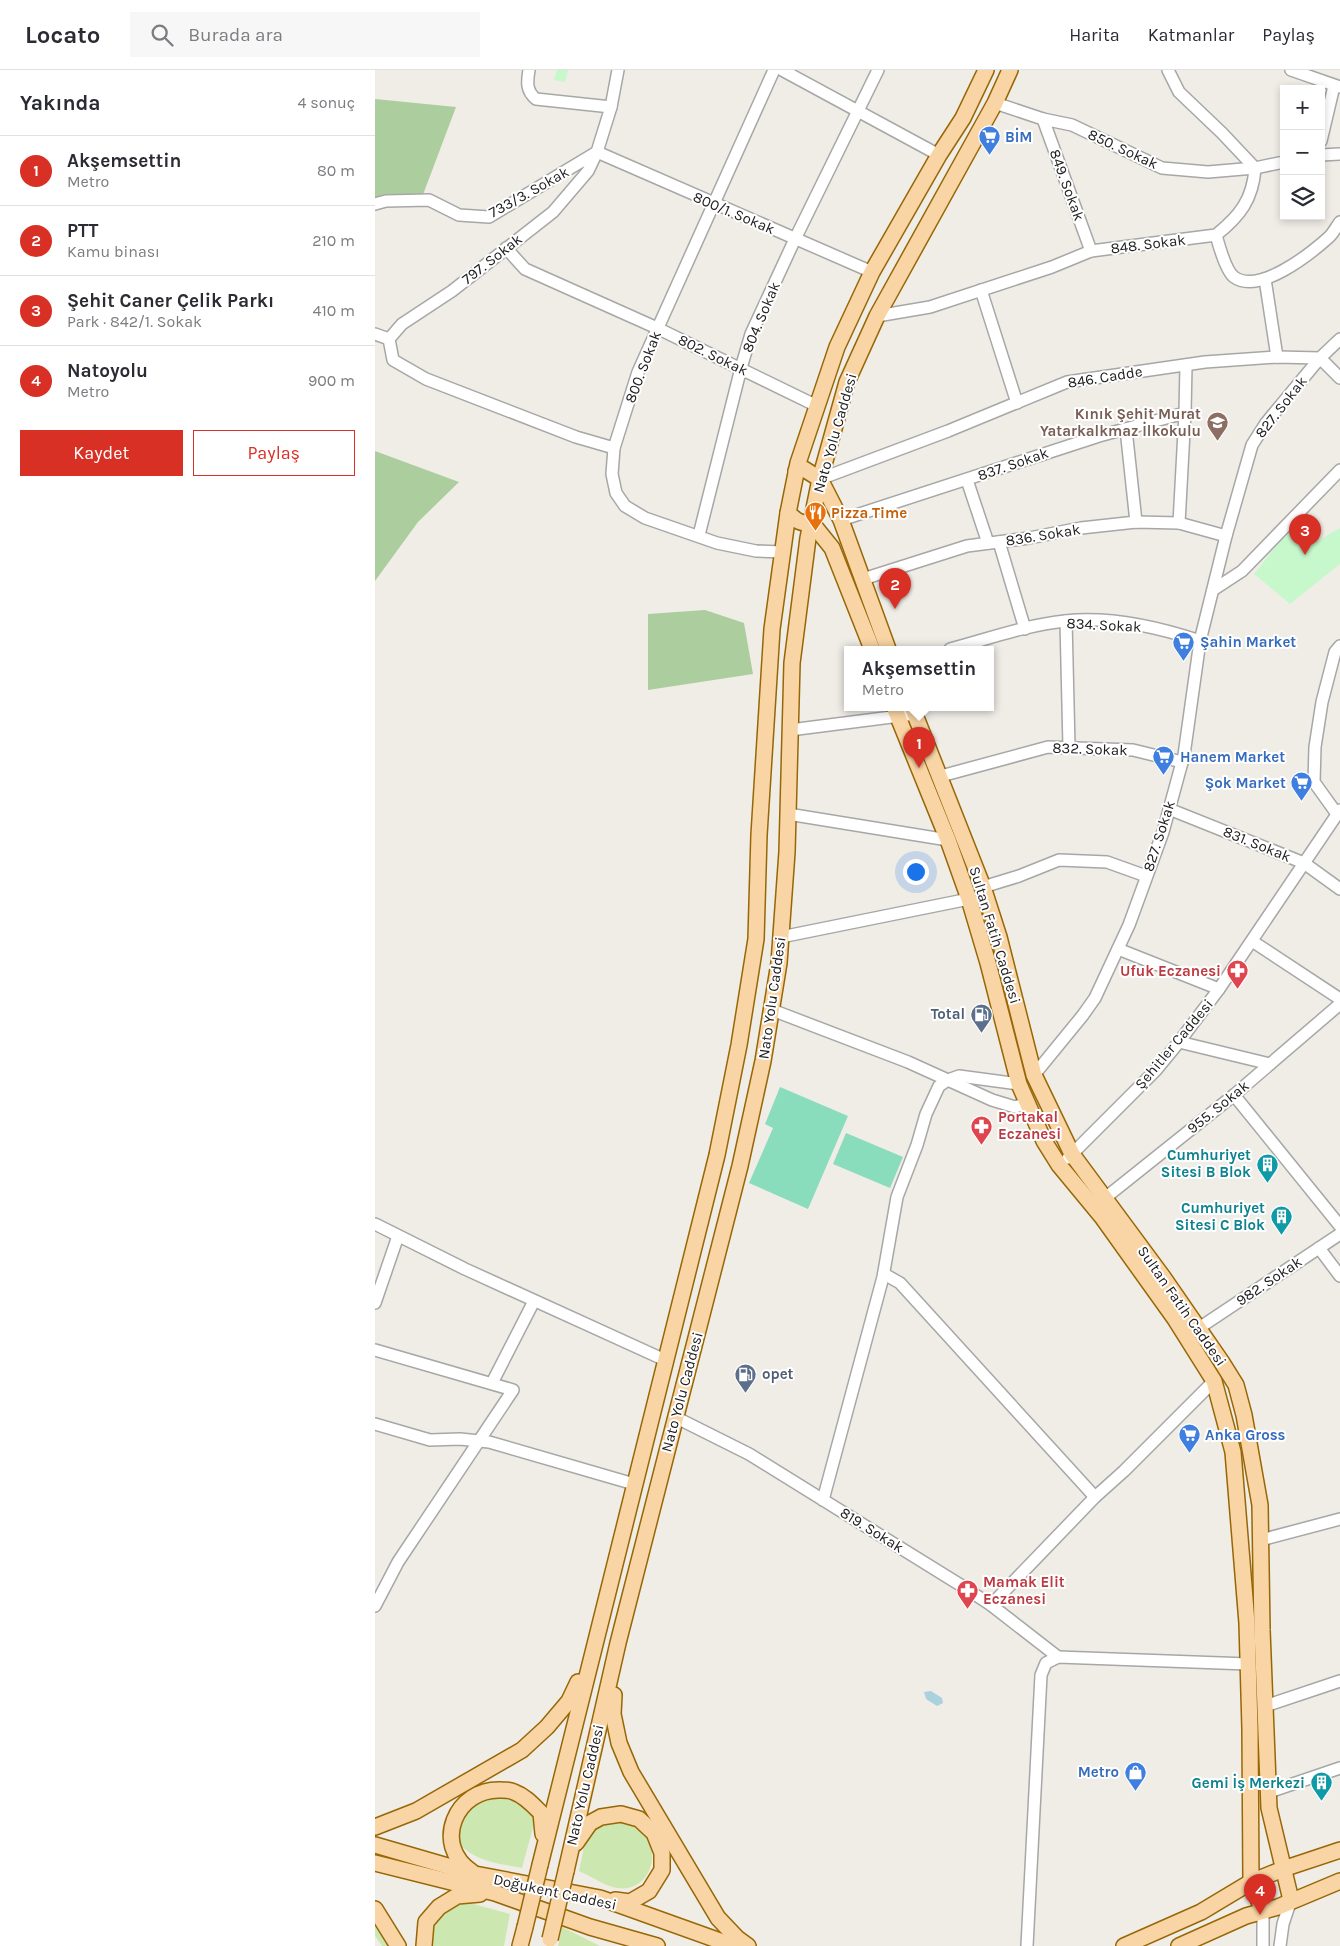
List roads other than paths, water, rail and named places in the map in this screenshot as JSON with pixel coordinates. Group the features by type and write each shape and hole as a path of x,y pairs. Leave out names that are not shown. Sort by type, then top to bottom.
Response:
{"main road":[{"name":"Nato Yolu Caddesi","path":"520,1946 596,1634 717,1155 739,1044 756,939 759,835 772,629 797,471 837,347 872,272 939,155 963,118 986,70"},
{"name":"Nato Yolu Caddesi","path":"549,1942 618,1643 677,1418 742,1156 763,1061 779,963 781,937 788,814 792,663 811,522 820,479 847,382 877,316 995,103 1010,70"},
{"path":"797,471 804,469 820,479 841,520 888,646"},
{"path":"789,513 796,520 804,524 811,522 832,548 871,646"},
{"name":"Sultan Fatih Caddesi","path":"896,711 948,840 969,899 988,963 1019,1084 1044,1141 1059,1165 1099,1202 1199,1328 1235,1384 1244,1415 1260,1505 1269,1808 1291,1900"},
{"name":"Sultan Fatih Caddesi","path":"913,711 941,776 983,887 999,937 1035,1075 1072,1154 1099,1202 1214,1381 1233,1452 1247,1623 1251,1882 1263,1911"},
{"path":"375,1827 416,1812 522,1750 547,1727 569,1701 596,1634"},
{"path":"618,1643 613,1714 619,1742 631,1772 718,1918 737,1938 748,1946"},
{"path":"475,1874 465,1867 455,1855 450,1839 453,1821 463,1805 478,1793 495,1790 512,1791 528,1800 541,1813 544,1848"},
{"path":"569,1855 590,1823 601,1817 621,1814 639,1819 654,1833 662,1853 662,1870 649,1891 630,1902 600,1898"},
{"name":"Doğukent Caddesi","path":"375,1845 475,1874 600,1898 734,1946"},
{"path":"1125,1946 1201,1912 1251,1882 1340,1850"},
{"name":"Doğukent Caddesi","path":"375,1863 495,1894 590,1927 657,1946"},
{"path":"1179,1946 1246,1916 1278,1907 1340,1881"},
{"path":"424,1946 427,1922 439,1907 457,1896 495,1894"},
{"path":"375,1909 398,1946"},
{"path":"590,1927 618,1946"}],"street":[{"path":"529,70 528,89 536,99 611,107"},
{"path":"597,152 611,107 618,70"},
{"name":"800. Sokak","path":"774,70 715,205 638,372 614,448 612,474 616,493 625,506 645,518 699,535 717,543 755,551 783,552"},
{"path":"782,70 939,155"},
{"name":"804. Sokak","path":"699,535 751,334 795,239 878,70"},
{"path":"1168,70 1179,92 1222,132 1255,168 1254,185 1246,204 1227,226 1216,235 1226,264 1233,276 1243,281 1265,279 1279,274 1329,237 1340,222"},
{"path":"1291,70 1337,86 1324,130"},
{"name":"850. Sokak","path":"995,103 1043,120 1072,125 1162,168 1208,172 1255,168 1280,163"},
{"name":"849. Sokak","path":"1043,120 1091,251"},
{"name":"800/1. Sokak","path":"597,152 872,272"},
{"name":"733/3. Sokak","path":"375,204 386,201 429,200 459,215 489,217 597,152"},
{"name":"797. Sokak","path":"389,340 402,324 439,300 553,212 588,171 597,152"},
{"path":"1325,155 1340,154"},
{"name":"848. Sokak","path":"877,316 930,307 1052,267 1091,251 1216,235"},
{"name":"802. Sokak","path":"506,248 525,269 657,328 817,406"},
{"path":"1265,279 1277,357"},
{"path":"981,290 1017,403"},
{"path":"375,334 389,340 393,360 426,380 576,437 614,448"},
{"path":"1340,339 1320,358 1340,378"},
{"name":"846. Cadde","path":"820,479 1067,382 1186,365 1277,357 1320,358"},
{"name":"827. Sokak","path":"1035,1075 1095,998 1129,925 1163,832 1182,762 1200,641 1226,536 1252,445 1266,423 1320,358"},
{"path":"1179,523 1186,365"},
{"name":"837. Sokak","path":"841,520 1099,436 1185,414"},
{"path":"1126,429 1136,522"},
{"path":"1213,590 1242,571 1338,476"},
{"path":"967,480 994,542 1025,629"},
{"name":"836. Sokak","path":"863,579 967,546 1081,528 1136,522 1179,523 1226,536"},
{"path":"1066,621 1069,747"},
{"name":"834. Sokak","path":"961,646 1025,629 1066,621 1127,623 1168,630 1200,641"},
{"path":"1339,812 1314,782 1315,747 1327,684 1335,652 1340,646"},
{"path":"790,730 896,711"},
{"name":"832. Sokak","path":"941,776 1048,747 1133,750 1182,762"},
{"name":"831. Sokak","path":"1169,809 1304,863 1340,889"},
{"name":"Şehitler Caddesi","path":"1059,1165 1156,1070 1179,1042 1219,989 1339,812"},
{"path":"788,814 948,840"},
{"path":"983,887 1019,876 1059,860 1107,862 1147,876"},
{"path":"781,937 969,899"},
{"path":"1252,940 1340,999"},
{"path":"1117,949 1219,989"},
{"name":"955. Sokak","path":"1099,1202 1234,1095 1340,1004"},
{"path":"772,1010 907,1062 992,1100 1015,1107 1027,1103"},
{"path":"1179,1042 1270,1064"},
{"path":"823,1500 884,1274 897,1197 917,1145 926,1114 939,1086 959,1076 1019,1084"},
{"path":"1234,1095 1340,1226"},
{"path":"375,1224 465,1269 665,1360"},
{"name":"982. Sokak","path":"1199,1328 1340,1234"},
{"path":"375,1303 398,1236"},
{"path":"1319,1248 1340,1276"},
{"path":"884,1274 900,1283 1095,1497"},
{"path":"492,1383 534,1301"},
{"path":"375,1350 513,1390 398,1562 375,1606"},
{"path":"991,1605 1095,1497 1124,1471 1214,1381"},
{"name":"819. Sokak","path":"677,1418 749,1454 823,1500 991,1605 1058,1656"},
{"path":"375,1424 430,1440 460,1438 481,1440 634,1484"},
{"path":"1261,1540 1340,1519"},
{"path":"1027,1946 1041,1675 1046,1663 1058,1656 1248,1664"},
{"path":"1265,1706 1340,1681"},
{"path":"1269,1792 1340,1768"},
{"path":"1280,1946 1283,1924 1291,1900"},
{"name":"Sultan Fatih Caddesi","path":"1263,1911 1263,1946"}],"water":[{"path":"931,1691 942,1698 943,1703 937,1706 926,1699 924,1692"}],"place":[{"name":"BİM","path":"989,156"},
{"name":"Kınık Şehit Murat Yatarkalkmaz İlkokulu","path":"1217,442"},
{"name":"Pizza Time","path":"815,532"},
{"name":"Şehit Caner Çelik Parkı","path":"1305,555"},
{"name":"PTT","path":"895,609"},
{"name":"Şahin Market","path":"1184,661"},
{"name":"Akşemsettin","path":"919,768"},
{"name":"Hanem Market","path":"1164,776"},
{"name":"Şok Market","path":"1302,802"},
{"name":"Ufuk Eczanesi","path":"1237,990"},
{"name":"Total","path":"981,1033"},
{"name":"Portakal Eczanesi","path":"982,1145"},
{"name":"Cumhuriyet Sitesi B Blok","path":"1267,1183"},
{"name":"Cumhuriyet Sitesi C Blok","path":"1281,1236"},
{"name":"opet","path":"746,1393"},
{"name":"Anka Gross","path":"1189,1454"},
{"name":"Mamak Elit Eczanesi","path":"967,1610"},
{"name":"Metro","path":"1135,1791"},
{"name":"Gemi İş Merkezi","path":"1321,1802"},
{"name":"Natoyolu","path":"1260,1915"}]}
